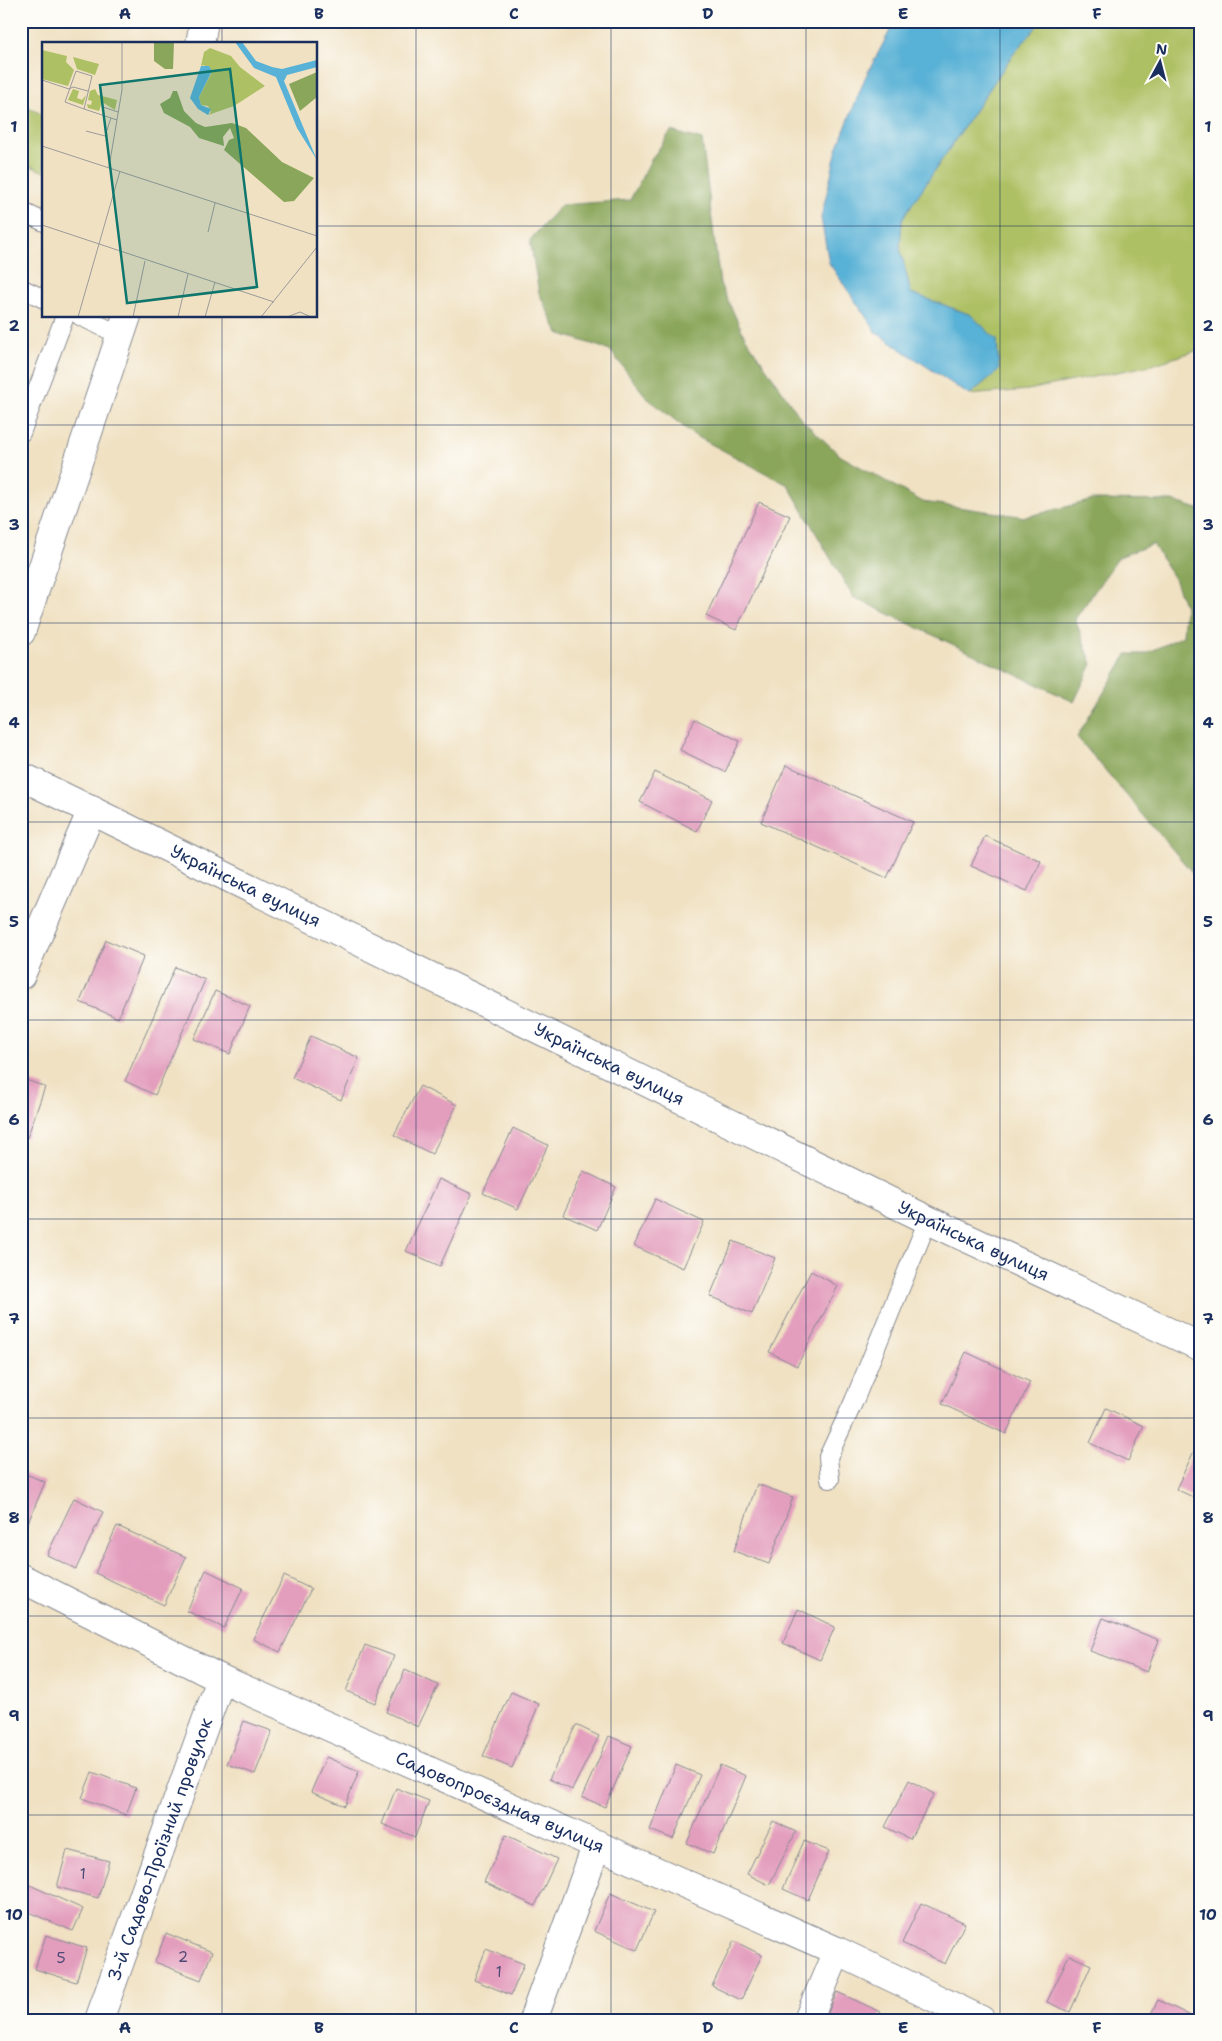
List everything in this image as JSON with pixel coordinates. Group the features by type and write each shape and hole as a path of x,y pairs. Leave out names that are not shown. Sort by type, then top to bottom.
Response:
{"street":[{"path":"200,42 204,21"},
{"path":"21,632 125,326"},
{"name":"Українська вулиця","path":"21,776 928,1220 1201,1347"},
{"path":"21,975 92,810"},
{"name":"Садовопроєздная вулиця","path":"21,1578 221,1679 837,1951 981,2020"},
{"name":"3-й Садово-Проїзний провулок","path":"99,2020 221,1679"},
{"path":"533,2020 597,1844"},
{"path":"808,2020 837,1951"}],"lane":[{"path":"21,211 42,221"},
{"path":"21,288 42,298"},
{"path":"21,433 64,318"},
{"path":"89,318 125,326"},
{"path":"830,1479 828,1457 854,1401 928,1220"}],"green space":[{"path":"1041,21 1201,21 1201,349 1152,365 1028,390 969,395 999,370 971,315 911,293 900,248 902,219 1011,57"},
{"path":"21,105 42,114 42,171 21,162"},
{"path":"671,131 702,140 720,284 745,337 802,420 841,456 923,502 1026,517 1093,500 1173,501 1201,510 1201,886 1190,870 1077,737 1127,654 1145,654 1183,636 1185,607 1174,579 1153,544 1119,557 1075,619 1092,664 1074,702 853,597 788,485 694,435 647,398 610,350 558,333 539,293 530,240 561,205 630,200 651,160"}],"water":[{"path":"895,21 1041,21 1011,57 902,219 900,248 911,293 971,315 997,340 999,370 969,395 877,333 829,263 821,218 837,149 865,78"}],"building":[{"path":"759,502 790,516 736,630 706,616"},
{"path":"695,719 740,741 725,772 680,750"},
{"path":"786,765 913,822 887,878 761,822"},
{"path":"655,772 712,800 697,831 640,802"},
{"path":"985,836 1041,861 1027,891 971,866"},
{"path":"106,940 144,956 118,1018 80,1002"},
{"path":"175,967 205,980 155,1095 125,1081"},
{"path":"215,991 250,1006 230,1054 194,1039"},
{"path":"311,1036 359,1058 341,1100 292,1078"},
{"path":"21,1078 45,1087 27,1138 21,1136"},
{"path":"420,1086 457,1105 432,1154 394,1135"},
{"path":"513,1128 548,1145 518,1209 483,1193"},
{"path":"583,1171 616,1187 597,1230 563,1215"},
{"path":"439,1179 472,1194 440,1266 406,1251"},
{"path":"655,1199 704,1222 683,1268 634,1246"},
{"path":"733,1241 775,1258 752,1314 710,1296"},
{"path":"811,1271 838,1286 797,1366 769,1352"},
{"path":"966,1352 1030,1382 1006,1434 942,1404"},
{"path":"1106,1408 1144,1426 1128,1461 1090,1443"},
{"path":"1195,1449 1201,1452 1201,1501 1176,1489"},
{"path":"21,1472 45,1482 23,1535 21,1534"},
{"path":"757,1484 793,1497 769,1564 734,1551"},
{"path":"74,1498 103,1512 76,1569 47,1555"},
{"path":"117,1526 186,1557 164,1605 95,1573"},
{"path":"206,1570 243,1588 224,1628 187,1611"},
{"path":"284,1576 311,1589 280,1652 253,1639"},
{"path":"798,1609 835,1627 820,1660 783,1643"},
{"path":"1103,1618 1159,1640 1147,1672 1090,1651"},
{"path":"365,1645 394,1656 375,1703 346,1691"},
{"path":"405,1670 438,1685 418,1727 386,1712"},
{"path":"511,1692 539,1704 512,1768 483,1756"},
{"path":"244,1721 272,1731 255,1774 227,1764"},
{"path":"576,1725 599,1736 572,1790 549,1779"},
{"path":"609,1736 632,1746 605,1807 582,1797"},
{"path":"326,1757 359,1771 345,1806 311,1792"},
{"path":"676,1765 700,1775 673,1839 650,1830"},
{"path":"720,1765 746,1776 713,1854 687,1843"},
{"path":"92,1772 136,1788 126,1815 82,1798"},
{"path":"909,1780 934,1794 910,1839 885,1827"},
{"path":"396,1788 429,1801 415,1837 382,1824"},
{"path":"773,1821 796,1832 769,1885 747,1874"},
{"path":"506,1835 557,1859 535,1906 484,1882"},
{"path":"804,1841 829,1851 808,1900 783,1889"},
{"path":"67,1850 109,1861 98,1898 57,1887"},
{"path":"21,1881 83,1909 73,1931 21,1909"},
{"path":"610,1893 654,1912 637,1950 594,1931"},
{"path":"921,1903 965,1923 945,1964 902,1943"},
{"path":"166,1933 212,1952 201,1980 155,1962"},
{"path":"46,1935 87,1948 76,1982 35,1969"},
{"path":"734,1941 762,1955 741,2000 712,1986"},
{"path":"486,1949 524,1964 511,1995 474,1980"},
{"path":"1069,1955 1091,1965 1070,2012 1047,2002"},
{"path":"837,1992 881,2012 878,2020 825,2020"},
{"path":"1158,2000 1181,2011 1198,2020 1148,2020"}]}
